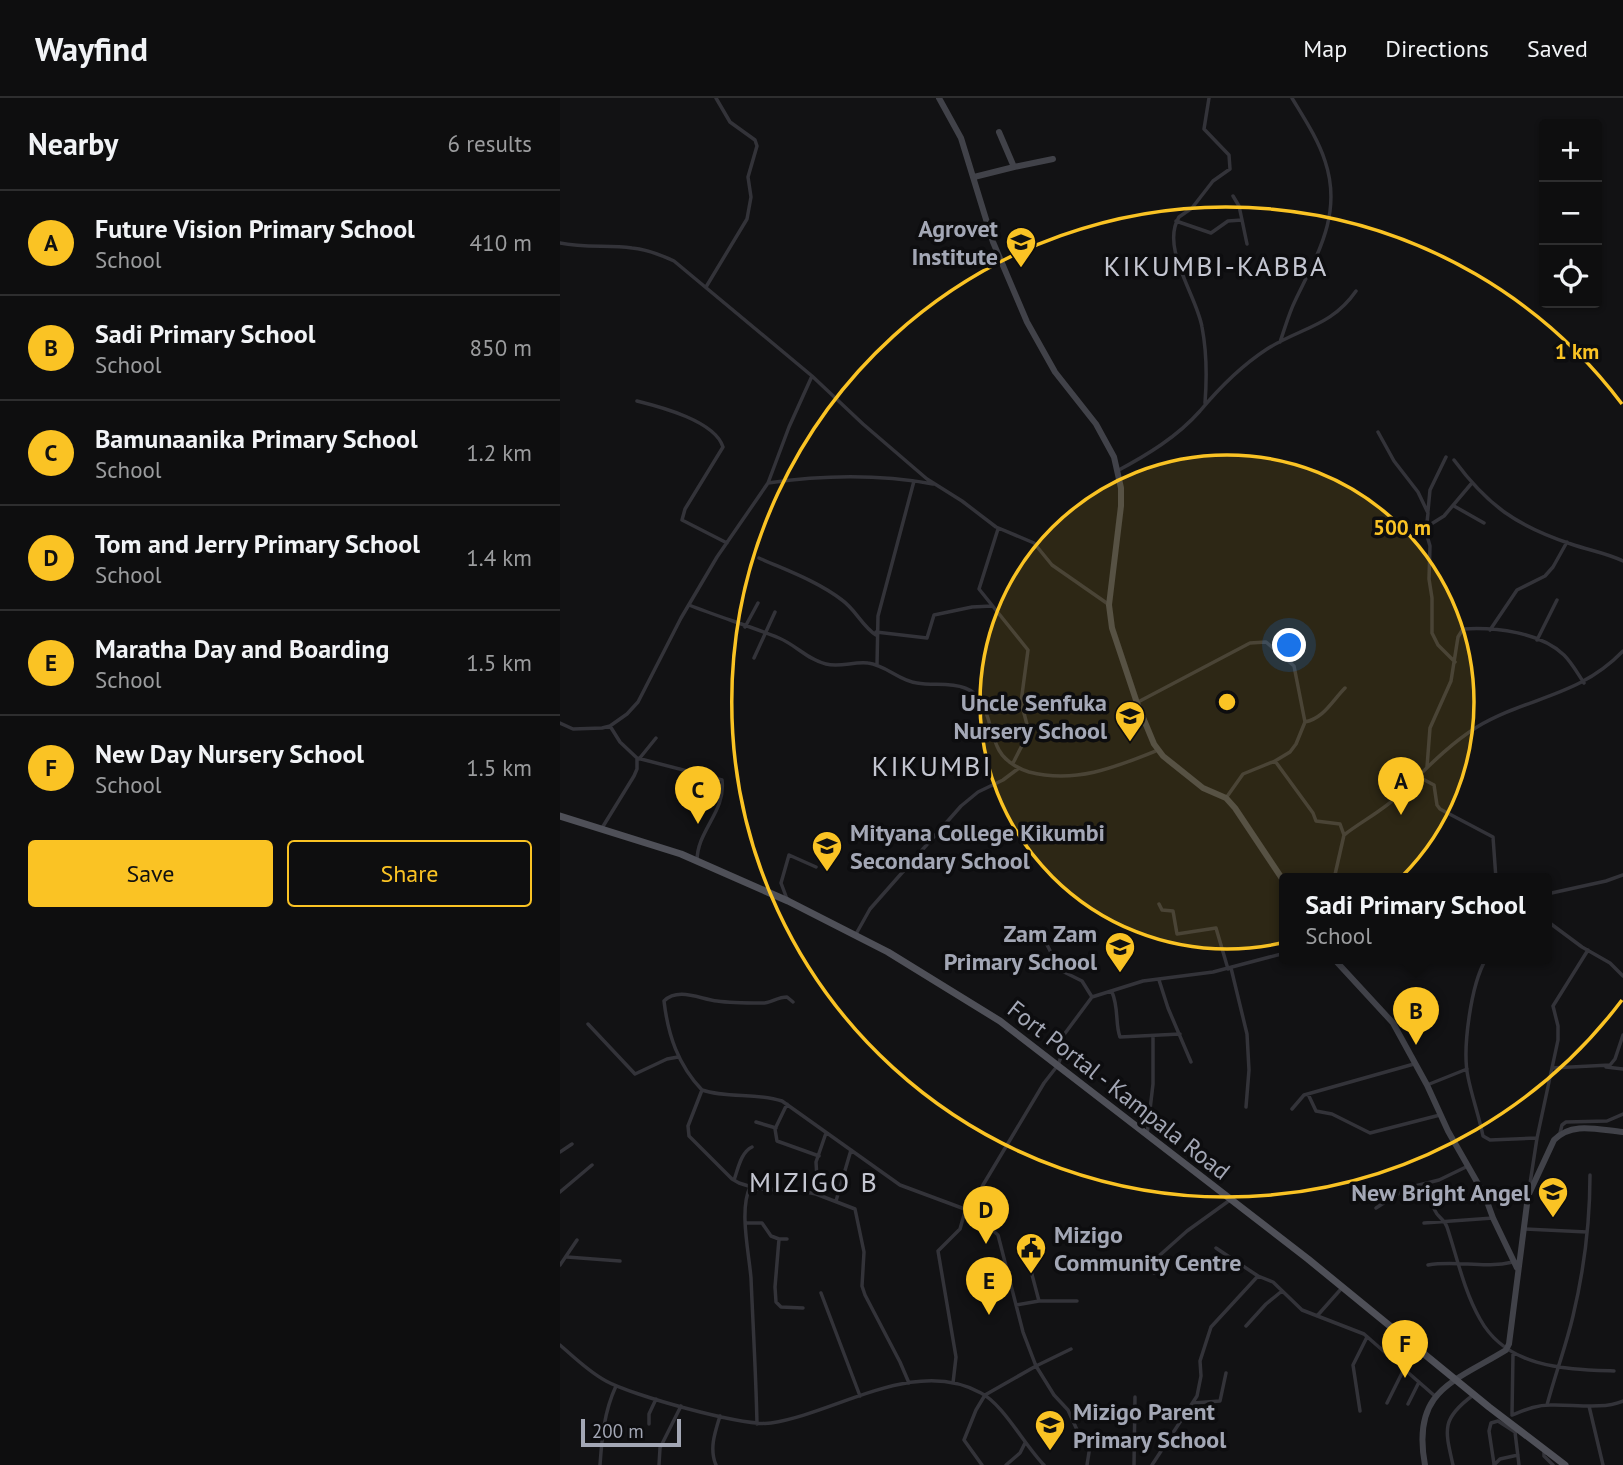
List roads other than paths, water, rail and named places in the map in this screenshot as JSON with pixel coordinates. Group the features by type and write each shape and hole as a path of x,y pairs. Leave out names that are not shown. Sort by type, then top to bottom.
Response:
{"main road":[{"name":"Fort Portal - Kampala Road","path":"560,816 681,853 788,901 856,934 1000,1021 1566,1464"}],"street":[{"path":"706,287 747,219 751,197 748,177 757,146 755,140 730,122 716,98"},
{"path":"939,98 961,138 993,242 1027,322 1055,372 1105,437 1117,471 1121,506 1109,605 1112,628 1136,703 1163,756 1203,788 1226,798 1279,874"},
{"path":"1205,403 1206,351 1202,324 1179,267 1173,237 1176,221 1192,208 1213,181 1228,172 1230,167 1229,155 1204,127 1209,98"},
{"path":"1280,342 1294,302 1320,252 1331,207 1325,160 1293,98"},
{"path":"999,132 1014,167"},
{"path":"974,177 1053,159"},
{"path":"1233,196 1239,206 1247,244"},
{"path":"1176,221 1210,233 1228,221 1242,220"},
{"path":"560,243 646,250 674,261 812,376 863,424 936,485 998,528 1034,543 1052,565 1080,582 1109,605"},
{"path":"1117,471 1168,440 1235,372 1280,342 1340,311 1356,291"},
{"path":"560,723 573,729 586,730 610,726 638,702 689,605 768,483 812,376"},
{"path":"637,401 674,411 704,427 722,442 723,447 682,517 684,522 727,543"},
{"path":"1378,432 1394,461 1418,492 1427,513"},
{"path":"1446,457 1430,490 1426,532 1430,546 1432,634 1438,645 1455,662"},
{"path":"1454,460 1472,483 1504,513 1533,530 1623,561"},
{"path":"768,483 846,477 897,478 936,485"},
{"path":"877,665 876,634 884,592 914,481"},
{"path":"1428,526 1444,516 1472,483"},
{"path":"1454,506 1484,523"},
{"path":"998,528 979,586 1028,650 1021,702 1028,732 1012,764"},
{"path":"1490,630 1517,590 1545,576 1567,542"},
{"path":"759,558 817,583 845,601 868,630 876,634 927,638 934,615 972,607 993,606"},
{"path":"1537,640 1557,600"},
{"path":"745,627 758,603"},
{"path":"689,605 781,639 809,657 828,665 877,665 917,684 956,685 973,692 983,705 997,747 1002,755 1019,768 1044,775 1078,776 1117,767 1158,750"},
{"path":"754,658 775,612"},
{"path":"1427,767 1430,727 1451,681 1458,637 1463,629 1511,632 1537,640 1564,655 1584,683"},
{"path":"1136,703 1251,643 1266,642 1294,666 1305,722 1296,744 1290,752 1275,761 1243,774 1226,798"},
{"path":"1344,835 1397,797 1417,776 1469,732 1497,716 1584,683 1602,671 1623,651"},
{"path":"1305,722 1322,715 1345,688"},
{"path":"610,726 620,742 638,759 722,780 718,808 697,847 697,861"},
{"path":"602,828 634,776 638,759 656,738"},
{"path":"1275,761 1316,821 1340,824 1344,835 1335,873"},
{"path":"856,934 870,909 961,806 978,792 1003,780 1019,768"},
{"path":"1417,776 1434,785 1440,809 1493,837 1496,873"},
{"path":"788,901 781,883 789,855 816,867"},
{"path":"1552,893 1623,875"},
{"path":"1160,904 1162,910 1173,911 1177,934 1216,928 1247,1034 1249,1070 1246,1107"},
{"path":"1552,925 1610,963 1623,976"},
{"path":"1044,939 1060,970 1082,981 1092,997"},
{"path":"1519,1465 1512,1424 1509,1352 1523,1228 1558,1026 1553,1006 1588,950"},
{"path":"953,1383 956,1357 939,1251 960,1229 968,1210 1044,1083 1058,1065 1063,1036 1092,997 1143,981 1229,969 1279,955"},
{"path":"1339,964 1393,1023 1485,1196 1518,1270"},
{"path":"1484,964 1473,1002 1467,1041 1467,1069 1483,1136 1486,1139 1537,1138"},
{"path":"1159,980 1191,1062"},
{"path":"1112,992 1118,1012 1118,1035 1128,1037 1180,1034"},
{"path":"793,1002 787,997 779,997 762,1004 714,1001 698,995 668,997 664,1001 666,1019 678,1057 702,1090 768,1097 787,1104 900,1185 968,1210 999,1234 1023,1332 1037,1366 1054,1395 1068,1410 1082,1441 1090,1446 1087,1465"},
{"path":"588,1024 635,1074 667,1059 678,1057"},
{"path":"1604,1066 1613,1063 1623,1035"},
{"path":"1147,1135 1153,1084 1153,1036"},
{"path":"1292,1109 1300,1098 1308,1094 1414,1064"},
{"path":"1552,1068 1604,1066 1623,1069"},
{"path":"1427,1085 1467,1069"},
{"path":"702,1090 688,1126 689,1136 734,1180 750,1187 796,1190 818,1195 851,1206 856,1212 864,1252 864,1295 909,1383"},
{"path":"1308,1094 1313,1108 1318,1112 1332,1114 1370,1133 1440,1115"},
{"path":"787,1104 776,1128 777,1141 819,1156"},
{"path":"1528,1196 1546,1153 1560,1134 1562,1125 1566,1122 1607,1121 1623,1114"},
{"path":"756,1122 776,1128"},
{"path":"1560,1134 1576,1128 1623,1132"},
{"path":"818,1195 816,1170 826,1133"},
{"path":"560,1152 572,1144"},
{"path":"734,1180 747,1149 752,1147"},
{"path":"836,1201 850,1150"},
{"path":"560,1192 592,1165"},
{"path":"1376,1209 1407,1188 1427,1184 1468,1166"},
{"path":"1547,1405 1573,1317 1587,1232 1590,1175"},
{"path":"764,1178 769,1190"},
{"path":"1427,1184 1435,1210 1445,1222 1481,1322 1509,1352 1538,1364 1614,1371"},
{"path":"750,1187 747,1194 747,1223 757,1424"},
{"path":"1154,1273 1151,1263 1164,1250 1230,1200"},
{"path":"1424,1223 1493,1218"},
{"path":"747,1223 762,1223 771,1236 787,1239"},
{"path":"1523,1228 1587,1232"},
{"path":"779,1239 776,1302 780,1307 803,1308"},
{"path":"560,1265 577,1240"},
{"path":"1216,1248 1258,1276 1273,1282 1298,1307 1360,1331 1436,1396"},
{"path":"1026,1252 1039,1301"},
{"path":"567,1257 620,1261"},
{"path":"1428,1265 1486,1266 1514,1262"},
{"path":"1152,1465 1194,1403 1200,1386 1200,1361 1211,1327 1258,1276"},
{"path":"1317,1316 1343,1287"},
{"path":"1246,1326 1265,1304 1282,1291"},
{"path":"821,1293 860,1396"},
{"path":"1016,1305 1039,1301 1077,1301"},
{"path":"1360,1410 1353,1365 1367,1337"},
{"path":"560,1345 593,1373 616,1386 681,1406 757,1424 784,1420 909,1383 929,1380 953,1383 985,1395 1044,1465"},
{"path":"982,1465 964,1440 985,1395 1071,1349"},
{"path":"1425,1465 1422,1432 1424,1420 1436,1396 1454,1378 1509,1352"},
{"path":"1387,1402 1404,1369"},
{"path":"1194,1403 1220,1401 1226,1373"},
{"path":"1408,1404 1419,1382"},
{"path":"600,1465 607,1405 616,1386"},
{"path":"1453,1465 1446,1429 1451,1414 1474,1394"},
{"path":"1134,1465 1135,1397"},
{"path":"649,1424 649,1414 656,1399"},
{"path":"1512,1424 1527,1408 1547,1405 1612,1405 1623,1401"},
{"path":"1589,1405 1602,1465"},
{"path":"659,1465 660,1448 681,1406"},
{"path":"716,1465 713,1459 713,1439 720,1416"},
{"path":"1494,1465 1489,1431 1491,1423 1498,1421 1512,1424"},
{"path":"1006,1465 1025,1443"},
{"path":"1544,1449 1544,1456 1553,1465"},
{"path":"1020,1452 1033,1453"},
{"path":"1494,1465 1500,1459 1518,1455"}],"place":[{"name":"Agrovet Institute","path":"1021,269"},
{"name":"Uncle Senfuka Nursery School","path":"1130,743"},
{"name":"Future Vision Primary School","path":"1401,815"},
{"name":"Bamunaanika Primary School","path":"698,824"},
{"name":"Mityana College Kikumbi Secondary School","path":"827,873"},
{"name":"Zam Zam Primary School","path":"1120,974"},
{"name":"Sadi Primary School","path":"1416,1045"},
{"name":"New Bright Angel","path":"1553,1219"},
{"name":"Tom and Jerry Primary School","path":"986,1244"},
{"name":"Mizigo Community Centre","path":"1031,1275"},
{"name":"Maratha Day and Boarding","path":"989,1315"},
{"name":"New Day Nursery School","path":"1405,1378"},
{"name":"Mizigo Parent Primary School","path":"1050,1452"}],"district":[{"name":"KIKUMBI-KABBA","path":"1216,265"},
{"name":"KIKUMBI","path":"932,765"},
{"name":"MIZIGO B","path":"814,1181"}]}
